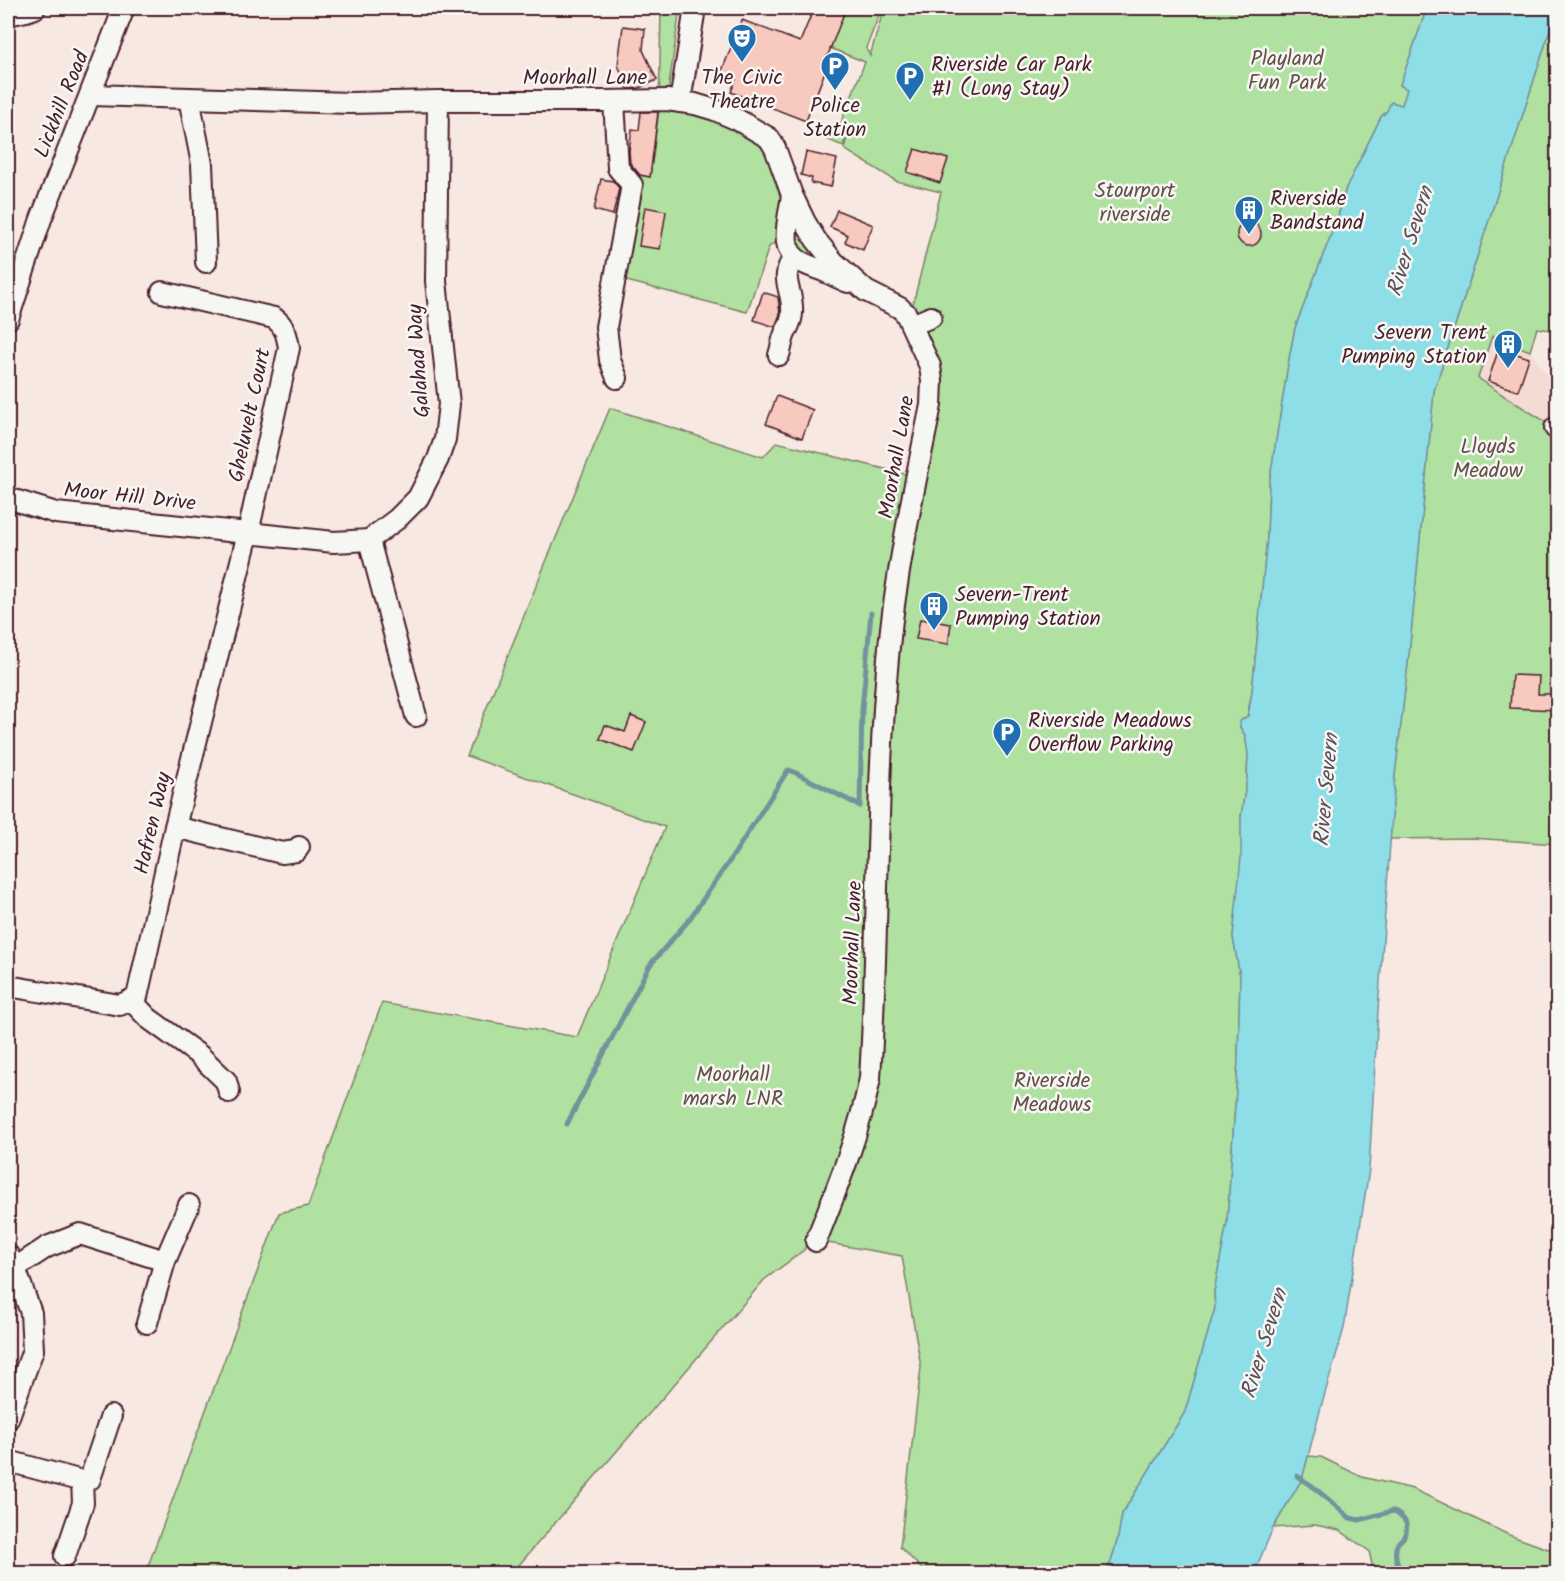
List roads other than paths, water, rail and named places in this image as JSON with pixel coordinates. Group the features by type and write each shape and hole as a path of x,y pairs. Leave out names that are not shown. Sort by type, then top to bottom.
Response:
{"street":[{"path":"8,15 35,8"},
{"path":"680,102 695,8"},
{"name":"Lickhill Road","path":"8,319 41,219 91,95 119,9"},
{"name":"Moorhall Lane","path":"91,95 350,103 667,100 695,104 738,120 769,138 775,148 792,195 816,240 834,262 866,291 900,308 906,314 930,366 931,405 896,587 888,656 870,1078 857,1131 816,1241"},
{"path":"189,98 202,164 206,262"},
{"name":"Galahad Way","path":"369,540 397,519 418,498 438,459 445,439 449,404 436,281 438,101"},
{"path":"614,101 618,168 632,185 606,327 610,360 617,378"},
{"path":"792,195 787,241 794,257 802,264 824,271 866,291"},
{"path":"779,355 784,336 792,320 793,311 786,277 788,266 794,257"},
{"name":"Gheluvelt Court","path":"162,292 274,318 281,323 287,334 289,348 248,533"},
{"path":"912,324 931,317"},
{"name":"Moor Hill Drive","path":"8,498 56,513 248,533"},
{"path":"248,533 334,542 369,540 416,716"},
{"name":"Hafren Way","path":"130,1000 137,997 248,533"},
{"path":"176,827 282,853 296,851 299,847"},
{"path":"8,986 120,1005 130,1000 147,1018 200,1055 226,1081 229,1092"},
{"path":"147,1323 165,1261 189,1204"},
{"path":"8,1419 33,1350 31,1313 11,1262 80,1234 165,1261"},
{"path":"8,1461 82,1481 90,1479 111,1416"},
{"path":"65,1556 83,1503 82,1481"}],"water":[{"name":"River Severn","path":"1427,8 1557,8 1434,391 1409,655 1395,775 1369,1170 1344,1328 1302,1479 1273,1528 1254,1573 1105,1573 1118,1538 1122,1514 1185,1412 1215,1308 1214,1292 1227,1223 1238,1061 1240,976 1233,937 1248,753 1240,721 1248,716 1252,692 1267,538 1269,485 1295,328 1338,217 1346,188 1381,117 1391,102 1402,105 1407,89 1400,85"}],"waterway":[{"path":"567,1124 650,965 688,921 788,770 860,806 862,709 871,613"},
{"path":"1297,1476 1350,1518 1359,1520 1393,1511 1401,1516 1407,1526 1396,1548 1400,1574"}],"place":[{"name":"The Civic Theatre","path":"742,64"},
{"name":"Police Station","path":"835,92"},
{"name":"Riverside Car Park #1 (Long Stay)","path":"910,102"},
{"name":"Riverside Bandstand","path":"1249,236"},
{"name":"Severn Trent Pumping Station","path":"1508,370"},
{"name":"Severn-Trent Pumping Station","path":"934,632"},
{"name":"Riverside Meadows Overflow Parking","path":"1007,758"}],"park label":[{"name":"Playland Fun Park","path":"1287,70"},
{"name":"Stourport riverside","path":"1135,202"},
{"name":"Lloyds Meadow","path":"1488,458"},
{"name":"Moorhall marsh LNR","path":"733,1086"},
{"name":"Riverside Meadows","path":"1052,1092"}]}
